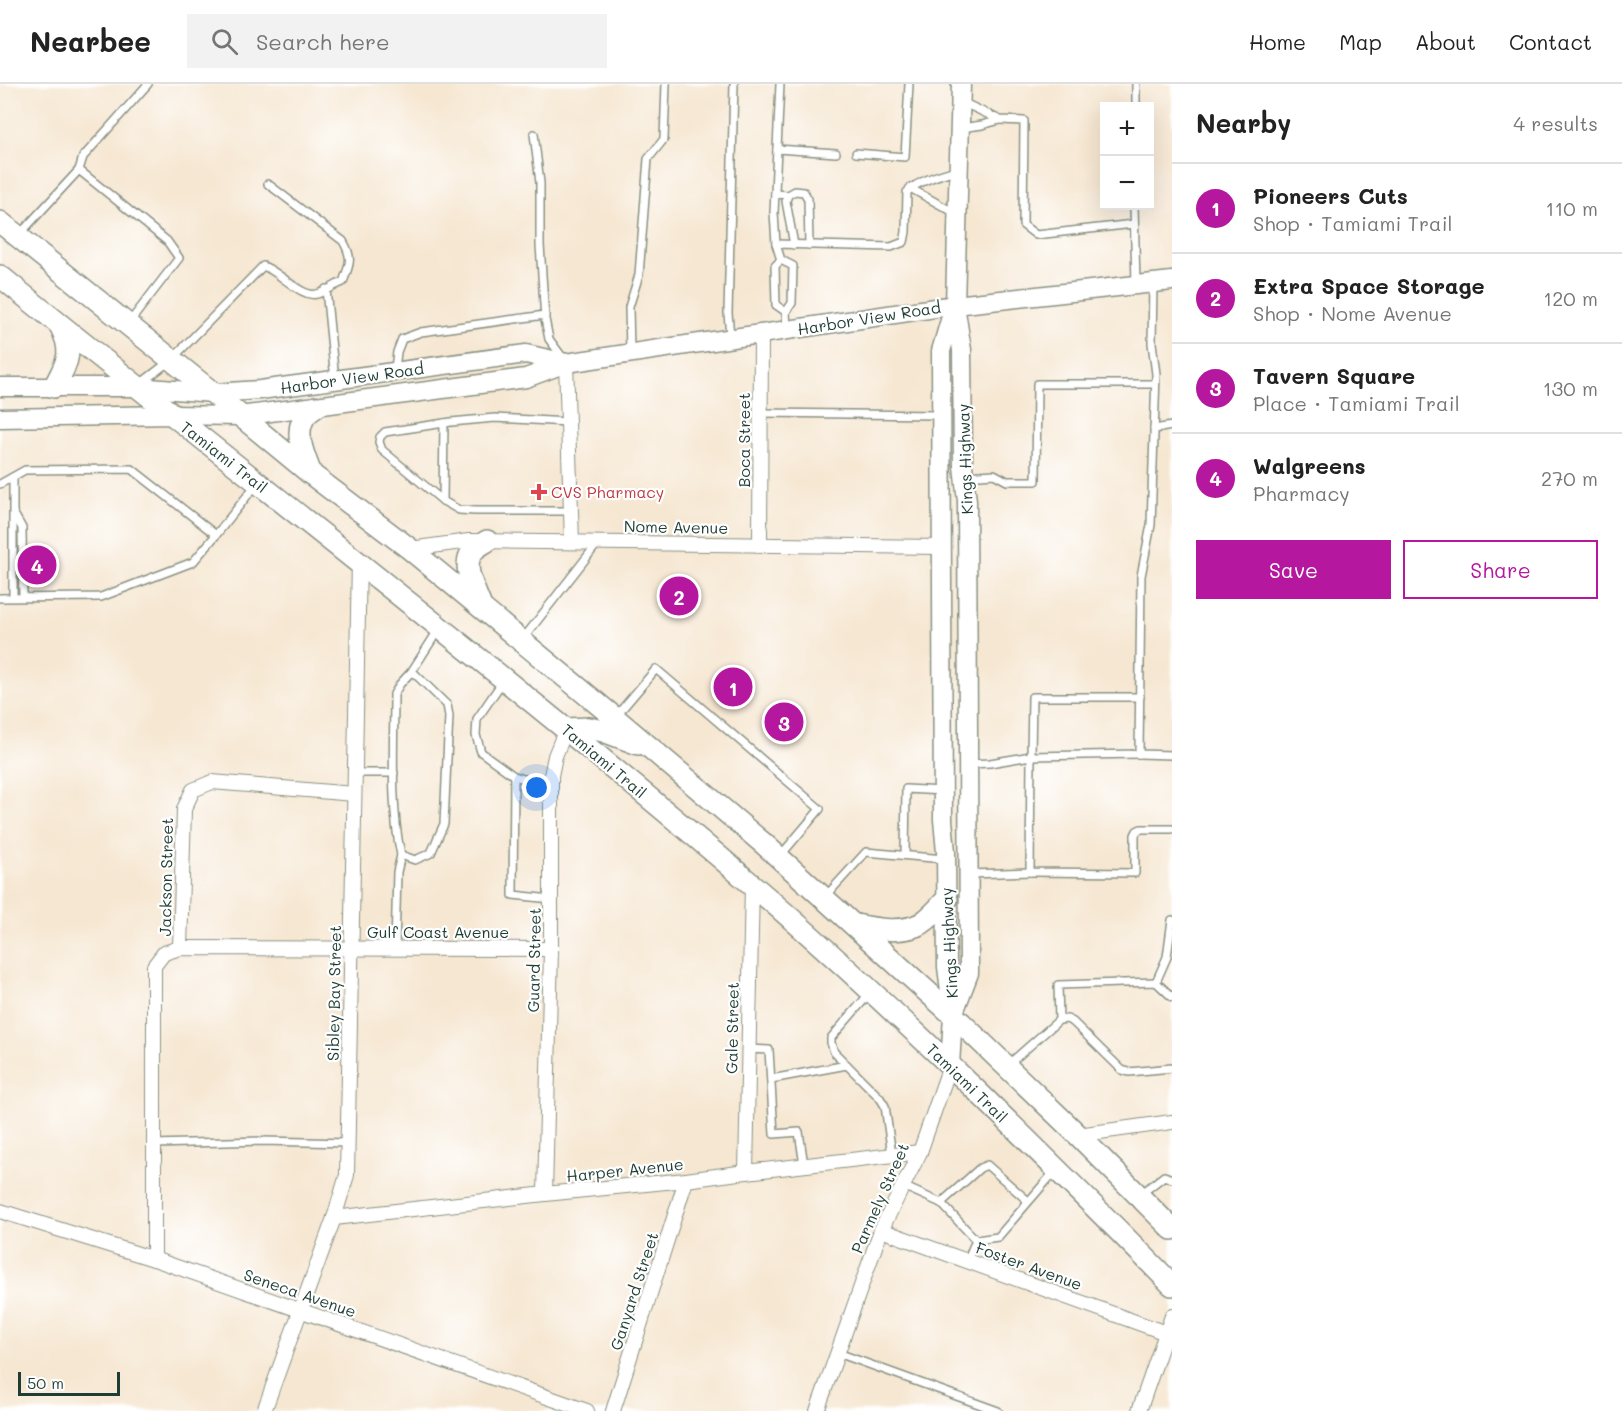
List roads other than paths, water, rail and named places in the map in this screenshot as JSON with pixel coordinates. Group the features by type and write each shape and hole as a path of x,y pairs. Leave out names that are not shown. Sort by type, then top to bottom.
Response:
{"main road":[{"name":"Kings Highway","path":"953,1015 969,973 968,501 965,476 962,350 955,305 960,93"},
{"path":"0,222 311,474 410,549 779,857 855,924 1007,1066 1172,1229"},
{"name":"Tamiami Trail","path":"0,276 172,415 359,561 752,884 950,1066 1057,1169 1172,1285"},
{"name":"Harbor View Road","path":"0,418 240,416 526,378 566,363 955,305 1172,280"},
{"name":"Kings Highway","path":"953,1015 947,967 946,860 943,820 941,351 955,305"},
{"path":"54,387 66,366 69,355 67,339 60,325"},
{"name":"Harbor View Road","path":"0,387 137,387 213,393 260,390 526,354 566,363"},
{"path":"311,474 301,446 300,431 305,416 316,407"},
{"path":"481,607 468,570 468,559 474,549 488,541"},
{"path":"566,729 590,728 650,748"},
{"path":"943,764 968,764"},
{"path":"855,924 882,930 904,928 922,923 947,899"},
{"path":"950,1066 953,1015"}],"street":[{"name":"Boca Street","path":"760,546 761,334"},
{"path":"566,363 572,542"},
{"name":"Nome Avenue","path":"410,549 469,541 942,547"},
{"name":"Sibley Bay Street","path":"264,1411 334,1218 347,1175 359,561"},
{"name":"Guard Street","path":"545,1194 551,949 551,776 555,756 566,729"},
{"name":"Jackson Street","path":"153,1259 154,966 164,953 180,948 184,809 193,790 212,783 354,794"},
{"name":"Gale Street","path":"746,1172 752,884"},
{"name":"Gulf Coast Avenue","path":"180,948 551,949"},
{"name":"Parmely Street","path":"817,1411 881,1230 920,1152 950,1066"},
{"path":"1078,1135 1172,1122"},
{"name":"Harper Avenue","path":"334,1218 920,1152"},
{"name":"Ganyard Street","path":"613,1411 686,1180"},
{"name":"Seneca Avenue","path":"0,1211 153,1259 587,1411"},
{"name":"Foster Avenue","path":"881,1230 1166,1333"},
{"path":"1139,1411 1172,1316"}],"lane":[{"path":"18,237 79,170 83,156 148,84"},
{"path":"630,354 629,307 639,276 648,159 664,139 666,84"},
{"path":"730,339 728,313 734,84"},
{"path":"780,84 774,213 776,244 782,260 793,266 792,303 786,312 788,330"},
{"path":"856,153 905,157 909,84"},
{"path":"1136,84 1136,102"},
{"path":"960,93 1000,120"},
{"path":"958,129 1000,120 1024,121 1023,225 1036,235 1134,224"},
{"path":"534,134 540,183 540,245 545,315 549,339 566,363"},
{"path":"777,149 836,153"},
{"path":"776,244 891,247 899,245 904,242 906,232 907,192 910,188 958,169"},
{"path":"79,170 167,241 179,258 128,325"},
{"path":"137,387 171,360 262,266 271,268 304,293 315,294 343,282 350,265 349,251 342,242 268,184"},
{"path":"910,188 957,214"},
{"path":"775,194 788,195 795,191 804,192 808,199 808,245"},
{"path":"788,195 786,201 794,245"},
{"path":"1134,210 1134,224 1145,284 1155,384 1151,525 1142,576 1139,754"},
{"path":"782,260 775,266 776,304 786,312"},
{"path":"326,290 335,380"},
{"path":"395,372 397,352 402,339 422,332 545,315"},
{"path":"965,476 994,474 1007,482 1036,482 1037,384 1155,384"},
{"path":"760,413 941,415"},
{"path":"568,422 495,418 444,423 384,432 380,437 380,442 382,450 443,501 459,510 571,511"},
{"path":"443,501 444,423"},
{"path":"1154,429 1172,426"},
{"path":"0,484 26,470 132,469 216,535"},
{"path":"13,477 13,597"},
{"path":"0,598 101,597 194,562 258,483"},
{"path":"13,511 22,528 23,597"},
{"path":"522,641 598,542"},
{"path":"395,948 397,872 401,855 397,839 394,773 394,694 412,671 440,627"},
{"path":"615,718 657,669 820,809 779,857"},
{"path":"401,855 415,860 430,853 444,824 449,716 447,705 412,671"},
{"path":"504,679 477,719 476,735 481,752 514,776 551,787"},
{"path":"1030,872 1032,697 1140,697"},
{"path":"968,764 1031,756 1172,755"},
{"path":"355,772 394,773"},
{"path":"514,776 513,895 551,899"},
{"path":"905,855 906,789 943,791"},
{"path":"968,874 1135,873 1135,835 1137,831 1172,829"},
{"path":"825,898 866,852 946,860"},
{"path":"1156,982 1167,957 1172,920"},
{"path":"1059,1020 1058,985 1156,982 1172,997"},
{"path":"871,992 831,1038 831,1043 834,1052 880,1098 885,1106 892,1155"},
{"path":"1007,1066 1059,1020 1067,1019 1073,1022 1122,1070 1129,1072 1172,1068"},
{"path":"748,1049 769,1050 774,1134 799,1132 804,1165"},
{"path":"771,1078 847,1065"},
{"path":"154,1144 262,1141 348,1143"},
{"path":"941,1203 980,1168 987,1165 1028,1201"},
{"path":"976,1240 998,1237 1057,1169"},
{"path":"1139,1195 1164,1176 1172,1179"},
{"path":"903,1186 941,1203 976,1240"},
{"path":"967,1261 976,1240"},
{"path":"838,1353 998,1411"}],"place":[{"name":"CVS Pharmacy","path":"539,492"},
{"name":"Walgreens","path":"37,565"},
{"name":"Extra Space Storage","path":"679,596"},
{"name":"Pioneers Cuts","path":"733,687"},
{"name":"Tavern Square","path":"784,722"}]}
